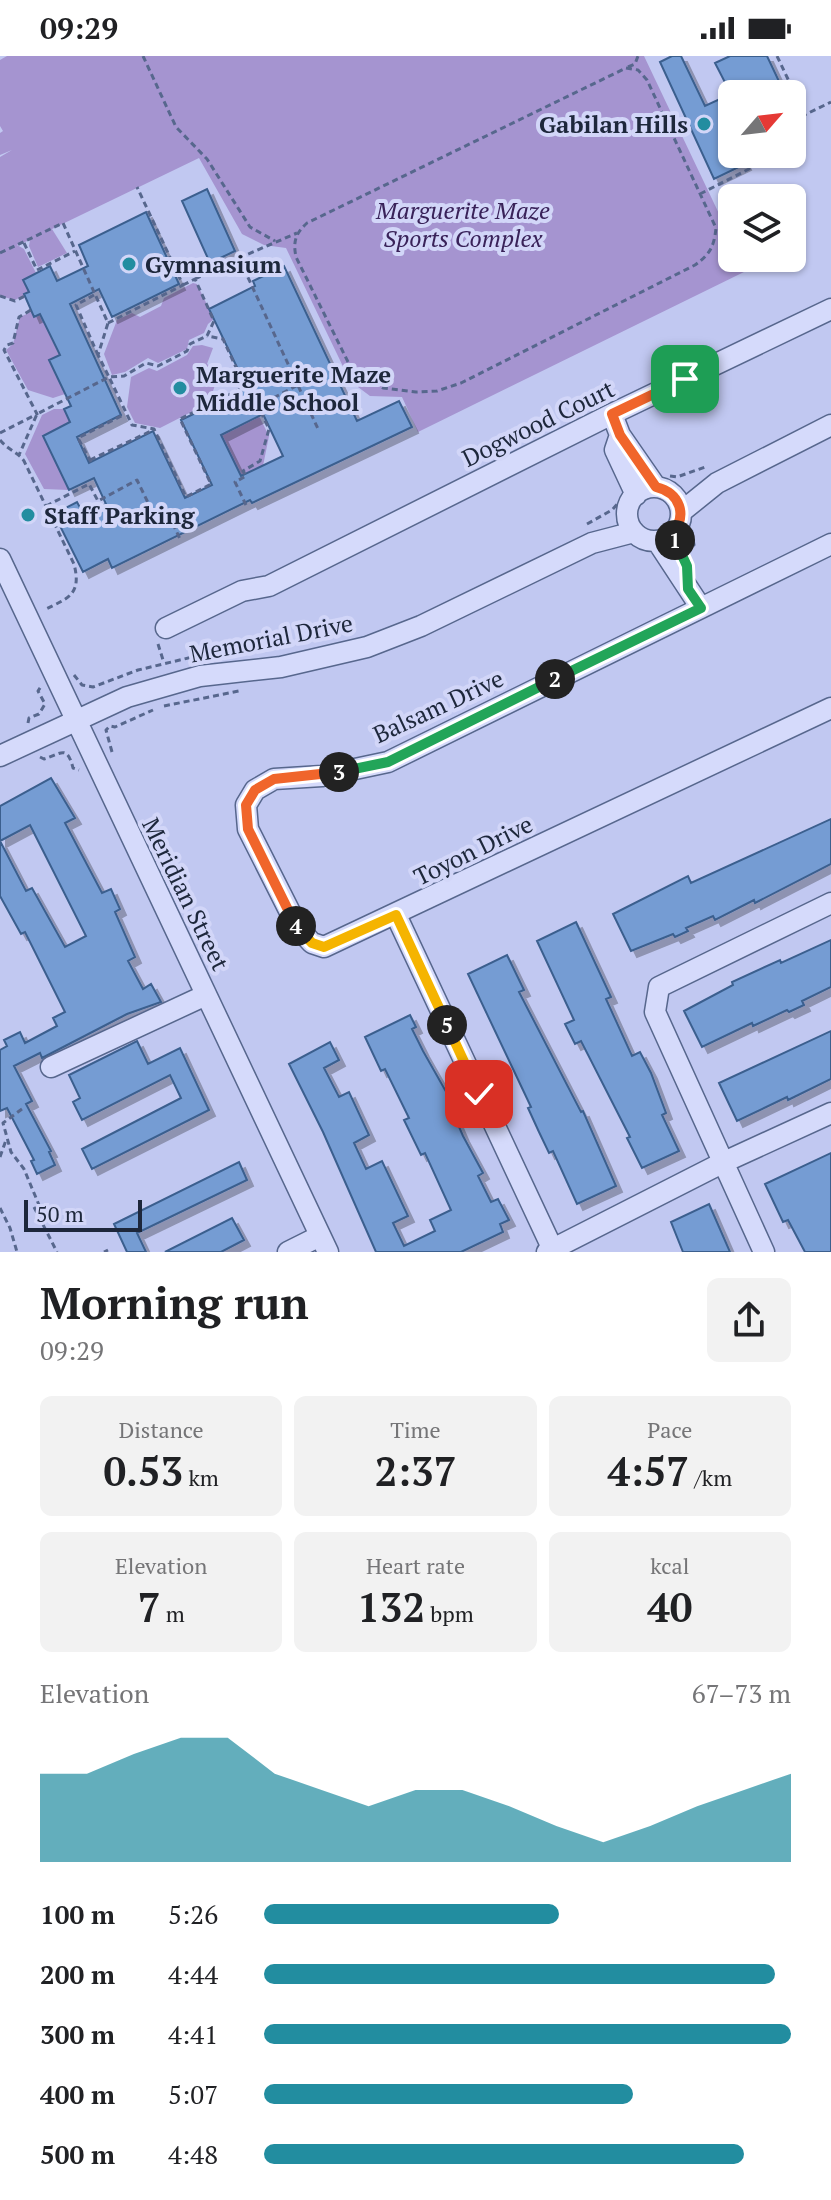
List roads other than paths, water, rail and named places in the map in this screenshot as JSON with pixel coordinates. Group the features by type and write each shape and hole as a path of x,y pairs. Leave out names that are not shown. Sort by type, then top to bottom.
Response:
{"street":[{"name":"Dogwood Court","path":"166,628 242,591 269,586 612,414 831,309"},
{"path":"612,414 620,435 673,498 678,528 664,538 649,541 629,525 628,501 615,450 620,435"},
{"path":"588,535 647,488 673,498 717,483 831,425"},
{"path":"588,535 634,532"},
{"name":"Memorial Drive","path":"0,756 127,697 200,676 281,667 367,647 421,626 588,535"},
{"path":"664,538 688,589 701,608"},
{"name":"Balsam Drive","path":"274,779 322,776 388,762 831,544"},
{"name":"Meridian Street","path":"0,559 324,1244"},
{"name":"Toyon Drive","path":"274,779 255,790 246,805 248,829 298,928 312,943 324,947 831,708"},
{"path":"764,1252 655,1012 659,987 831,903"},
{"path":"396,915 551,1251 722,1163 831,1113"},
{"path":"51,1067 206,995"},
{"path":"288,1252 324,1244"}],"place":[{"name":"Gabilan Hills","path":"704,124"},
{"name":"Gymnasium","path":"129,264"},
{"name":"Marguerite Maze Middle School","path":"180,388"},
{"name":"Staff Parking","path":"28,515"}],"park label":[{"name":"Marguerite Maze Sports Complex","path":"463,224"}]}
